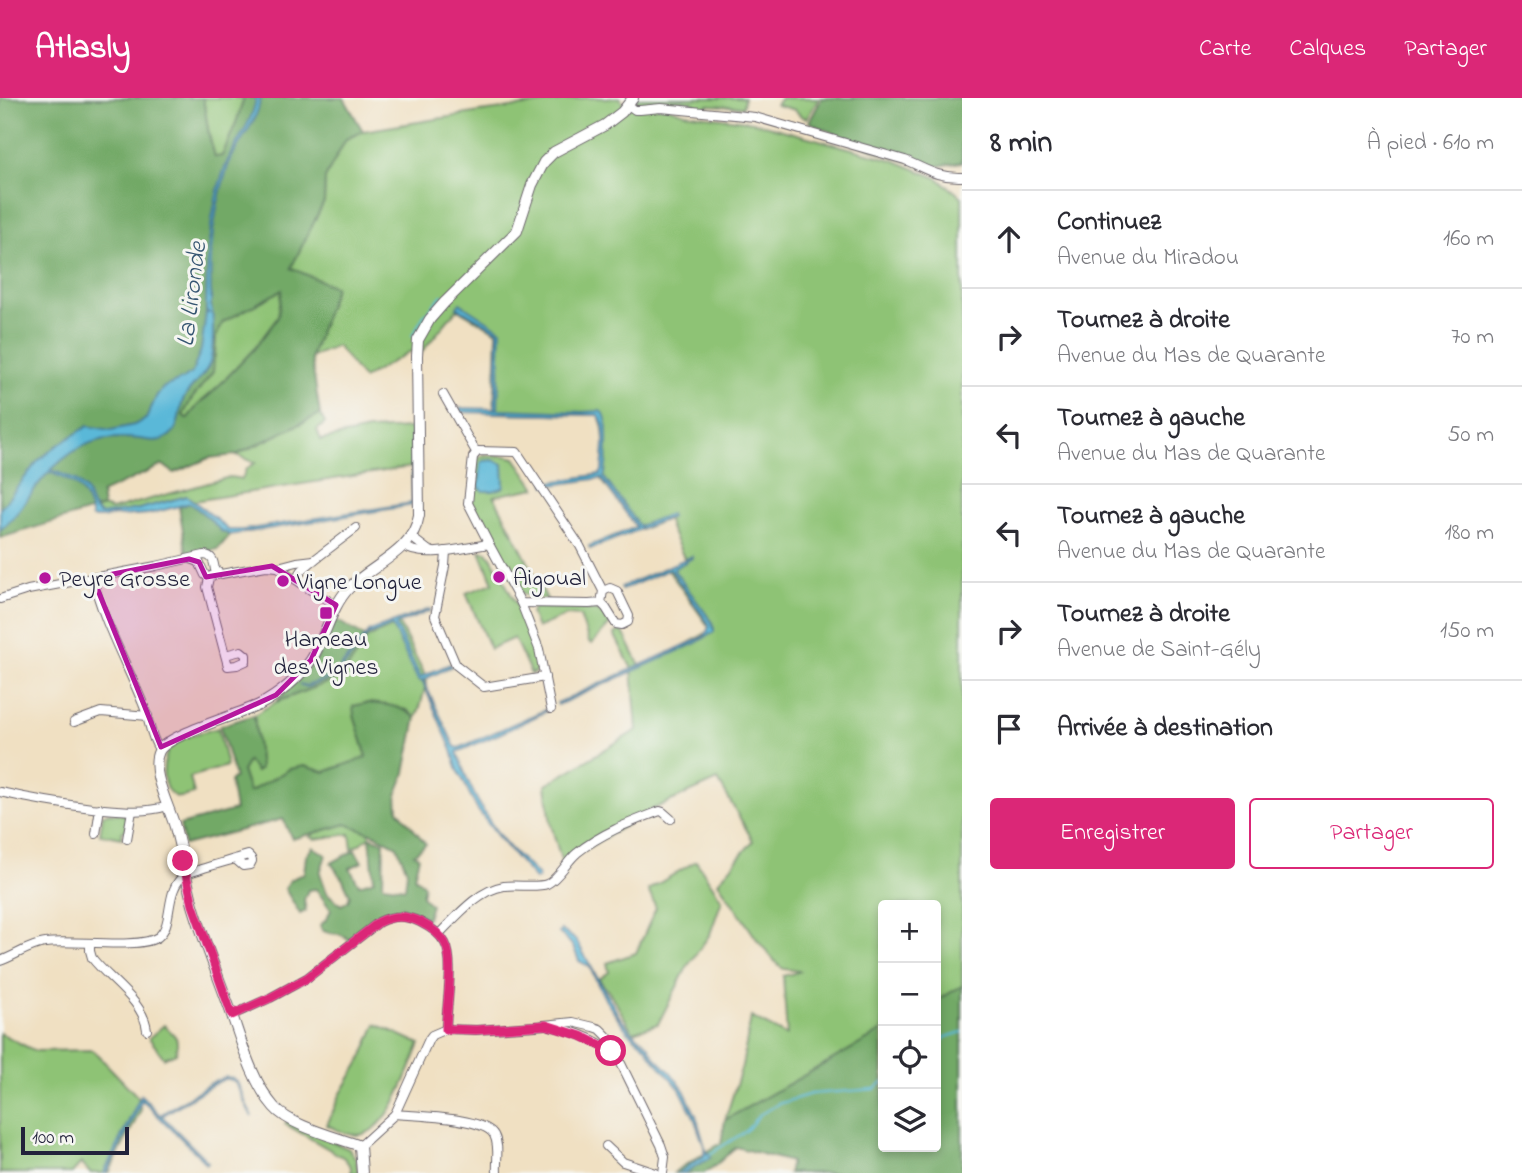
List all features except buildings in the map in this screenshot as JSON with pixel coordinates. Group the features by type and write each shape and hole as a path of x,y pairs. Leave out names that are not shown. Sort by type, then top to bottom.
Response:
{"street":[{"path":"159,749 174,739 239,714 276,695 311,660 336,605 349,588 404,546 411,537 419,515 417,344 420,334 458,289 517,231 531,185 544,162 554,152 605,125 631,102 635,110 660,108 755,117 905,160 944,177 962,177"},
{"path":"443,394 476,452"},
{"path":"476,452 471,464 468,503 521,603 539,649 551,709"},
{"path":"476,452 518,453 580,546 603,591 601,603"},
{"path":"296,580 302,570 356,528"},
{"path":"411,537 433,552"},
{"path":"404,546 411,551 422,553 489,544"},
{"path":"446,551 435,617 456,665 484,687 545,677"},
{"path":"0,599 28,590 210,556 215,570 221,574"},
{"path":"202,558 205,575 209,578"},
{"path":"209,578 314,560"},
{"path":"278,567 336,605"},
{"path":"93,578 100,603 148,716 159,749 157,764 160,782 175,828 193,905 232,1015 262,1089 274,1107 287,1118 360,1146"},
{"path":"209,578 207,587 225,655"},
{"path":"521,603 601,603 616,624 623,625 629,621 629,615 617,591 603,591"},
{"path":"74,722 101,712 148,716"},
{"path":"0,792 41,801 132,811 155,810 167,806"},
{"path":"96,834 100,808"},
{"path":"127,839 132,811"},
{"path":"439,934 476,899 496,888 546,884 595,839 660,811 671,819"},
{"path":"0,961 44,943 130,943 151,940 159,936 167,921 172,893 186,874 234,859"},
{"path":"232,1015 307,978 371,927 387,918 402,916 413,919 439,934 445,943 450,958 446,1029"},
{"path":"90,943 92,960 136,1004 143,1014 147,1030"},
{"path":"360,1146 395,1114 432,1035 446,1029 476,1030 573,1022 600,1029 608,1037 661,1146 665,1157 663,1173"},
{"path":"546,1025 581,1036 603,1046 619,1058"},
{"path":"395,1114 482,1125 494,1135 498,1173"},
{"path":"360,1146 362,1173"},
{"path":"607,1146 623,1162 656,1173"}],"highlighted area":[{"path":"189,559 199,562 206,577 272,566 336,605 311,660 276,695 161,747 93,578"}],"green space":[{"path":"0,98 203,98 215,157 222,156 244,98 344,98 363,131 346,139 325,178 324,202 291,268 335,287 311,357 320,414 236,455 209,458 174,473 163,465 101,493 103,507 0,538","holes":["282,290 278,317 254,349 187,419 183,415 191,400 213,372 216,337 223,322"]},
{"path":"203,98 244,98 222,157 215,157"},
{"path":"584,98 620,98 623,103 636,105 637,98 744,98 743,107 708,105 705,109 696,107 694,103 679,101 662,105 685,113 753,122 893,160 937,178 962,197 962,986 941,998 941,900 878,900 878,1034 725,1120 742,1066 751,1017 787,1036 783,976 801,971 779,966 758,941 718,882 753,841 718,780 653,809 562,863 551,825 546,785 637,730 632,669 614,634 622,630 640,666 711,630 668,570 686,562 668,519 639,530 601,479 604,437 598,415 494,413 497,332 457,309 422,352 409,352 363,379 337,346 311,357 335,287 290,268 324,202 325,178 346,139 363,131"},
{"path":"781,98 819,98 807,118 795,110 776,105"},
{"path":"822,98 962,98 962,162 928,168 855,143 809,122"},
{"path":"283,289 278,317 254,349 187,419 183,415 215,356 216,337 223,322"},
{"path":"320,414 325,423 317,430 321,440 368,430 411,428 411,467 194,501 186,496 105,515 94,510 103,507 111,510 230,477 242,479 246,469 255,463 236,455"},
{"path":"484,455 515,458 536,488 494,496 547,599 519,591 472,503 477,459"},
{"path":"190,503 221,531 230,535 218,549 187,555 179,507"},
{"path":"480,551 487,552 491,557 522,615 535,649 535,673 531,674 514,638 490,649 466,593 493,583"},
{"path":"533,608 596,610 604,615 610,624 592,644 580,616 567,615 537,628 531,613"},
{"path":"336,620 367,638 342,677 276,702 315,661"},
{"path":"399,624 427,679 416,718 407,710 366,703 354,706 354,715 367,757 324,772 304,766 290,769 249,792 242,771 248,761 260,769 254,715 276,702 342,677 367,638"},
{"path":"366,703 399,708 416,718 405,773 397,793 398,810 426,844 414,854 419,857 414,877 424,885 422,896 431,905 427,918 412,911 404,911 402,906 398,912 379,917 349,940 322,930 320,925 331,910 316,889 308,890 304,900 306,911 300,914 285,889 290,880 304,873 306,856 313,847 326,855 320,873 327,893 341,905 348,901 350,895 331,863 355,850 362,862 350,868 359,885 374,880 370,837 384,842 383,885 405,888 407,871 397,846 346,824 292,839 283,819 184,845 180,825 235,810 230,781 235,778 220,726 254,715 260,769 256,772 248,761 242,771 249,792 290,769 304,766 325,772 367,757 353,706"},
{"path":"218,728 227,766 190,777 194,794 177,797 171,794 163,774 165,759 171,747 186,737"},
{"path":"103,814 127,816 126,830 122,832 122,838 100,834"},
{"path":"346,824 368,824 370,837 352,849 350,834 315,839 310,837 315,833"},
{"path":"696,861 722,900 710,934 687,967 658,1024 633,1032 599,979 609,972 607,963 636,953 656,908 648,890"},
{"path":"962,986 962,1173 788,1173 791,1162 736,1147 704,1173 674,1173 721,1143 725,1120 878,1034 878,1152 941,1152 941,998"},
{"path":"376,1024 420,1044 397,1098 380,1123 370,1131 358,1135 346,1133 327,1125 340,1095 362,1058"},
{"path":"164,1025 174,1035 177,1043 176,1053 164,1058 149,1038"},
{"path":"0,1033 35,1051 93,1050 138,1097 141,1110 109,1173 90,1173 81,1163 72,1173 0,1173"},
{"path":"287,1121 349,1149 356,1159 358,1173 351,1173 351,1167 344,1158 285,1124"}],"water":[{"path":"256,98 260,98 256,116 228,166 215,220 211,259 211,360 183,400 174,431 160,440 113,438 91,443 71,453 51,470 79,483 97,513 101,515 139,509 187,496 228,530 243,530 412,503 413,361 414,505 230,535 221,531 190,503 149,514 92,518 83,493 73,483 49,472 14,517 0,530 0,509 38,461 55,447 88,426 111,430 134,425 146,419 157,395 164,387 192,373 201,350 206,313 209,313 206,311 208,256 219,184 251,116"},
{"path":"460,303 501,330 498,409 600,411 606,418 607,426 604,477 639,526 670,514 671,517 590,549 589,546 636,527 601,478 546,486 545,483 600,474 604,442 601,420 598,415 460,412 460,408 495,409 498,331 457,307"},
{"path":"493,460 503,464 504,485 503,488 493,491 483,491 479,487 481,463"},
{"path":"692,556 674,570 712,622 714,632 696,643 558,705 557,703 705,636 708,623 670,569 622,590 621,587"},
{"path":"430,609 396,626 420,677 450,664 452,666 423,680 455,747 459,748 547,709 457,752 487,817 504,841 538,879 535,879 502,842 477,809 457,768 423,683 417,678 392,626 368,635 337,675 307,687 299,684 307,686 335,675 370,631"},
{"path":"561,930 576,940 619,1016 631,1031 648,1045 654,1056 684,1090 696,1115 707,1154 711,1157 684,1173 678,1173 704,1156 704,1146 680,1089 646,1047 628,1032 606,1001 589,966 579,961 572,945 559,933"},
{"path":"226,1077 237,1082 252,1117 235,1082 228,1079 212,1085 162,1116 208,1162 206,1164 142,1100 107,1173 104,1173 141,1095 160,1115 211,1083"}],"waterway":[{"path":"412,336 423,317 442,295"},
{"path":"941,1042 962,1032"},
{"path":"710,1154 746,1131 759,1115 778,1104 811,1094 875,1089 878,1086"}],"place":[{"name":"Aigoual","path":"499,577"},
{"name":"Peyre Grosse","path":"45,578"},
{"name":"Vigne Longue","path":"283,581"},
{"name":"Hameau des Vignes","path":"326,613"}],"route":[{"path":"183,861 193,905 232,1015 307,978 379,922 402,916 418,921 439,934 448,948 450,969 446,1029 476,1030 546,1025 581,1036 611,1051"}],"water label":[{"name":"La Lironde","path":"190,294"}]}
